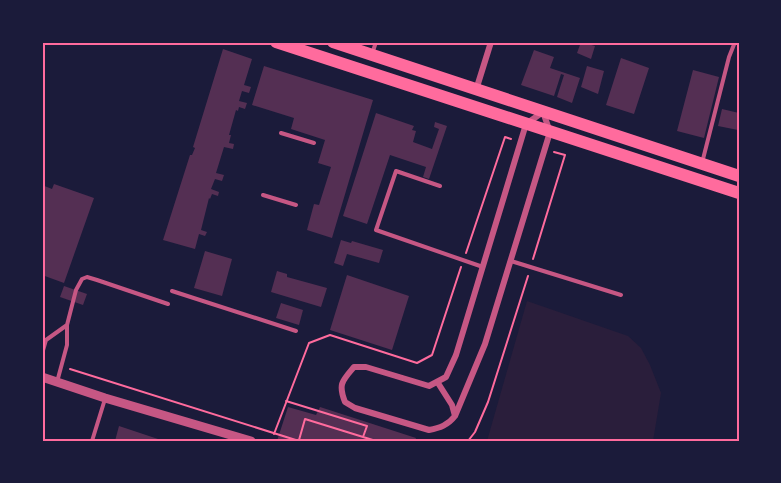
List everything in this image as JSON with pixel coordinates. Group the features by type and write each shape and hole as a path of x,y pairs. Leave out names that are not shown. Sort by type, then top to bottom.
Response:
{"highway":[{"path":"276,42 739,193"},
{"path":"333,42 739,176"}],"street":[{"path":"476,90 491,42"},
{"path":"543,112 550,132 485,344 455,416 440,428 429,430 355,408 345,402 341,392 342,381 354,367 366,367 429,387 446,377 456,355 526,124 543,112"},
{"path":"42,377 251,441"},
{"path":"438,383 452,405 455,416"}],"lane":[{"path":"372,55 376,42"},
{"path":"701,164 735,42"},
{"path":"281,134 314,144"},
{"path":"440,186 396,171 375,230 483,267"},
{"path":"263,195 296,205"},
{"path":"510,261 621,295"},
{"path":"57,382 67,345 67,326 76,290 82,279 87,278 168,304"},
{"path":"172,291 296,331"},
{"path":"42,354 46,340 67,326"},
{"path":"92,441 105,398"}],"path":[{"path":"465,257 505,137 520,142"},
{"path":"468,441 476,432 488,402 565,155 544,149"},
{"path":"274,434 309,343 330,335 417,363 432,355 461,268"},
{"path":"62,367 299,441 305,419 376,441"},
{"path":"286,401 367,426 363,437"}],"shaded area":[{"path":"527,301 628,336 641,348 661,393 653,441 487,441"}],"building":[{"path":"581,42 595,46 591,59 577,53"},
{"path":"223,49 252,59 244,85 251,87 249,93 242,91 239,101 247,103 245,109 239,107 238,111 236,110 229,135 231,135 229,143 234,144 233,149 224,147 216,173 224,175 222,181 215,179 211,189 219,192 218,196 212,194 209,198 201,230 207,232 205,236 199,234 195,249 163,240 190,155 195,148 193,147"},
{"path":"534,50 554,57 550,68 580,78 572,103 557,97 564,75 561,74 554,96 521,85"},
{"path":"621,58 649,68 634,114 606,105"},
{"path":"264,66 373,100 332,238 307,230 314,204 319,205 331,167 318,163 325,140 291,129 294,118 252,105"},
{"path":"587,66 604,71 598,94 581,87"},
{"path":"693,70 719,77 704,138 677,131"},
{"path":"722,109 739,113 738,130 718,126"},
{"path":"376,113 414,126 412,130 416,131 413,142 432,149 439,129 434,127 435,122 447,126 429,179 423,177 426,167 390,155 367,224 343,216"},
{"path":"54,184 94,198 64,283 42,275 42,185 52,189"},
{"path":"341,240 383,250 379,263 347,254 343,266 334,263"},
{"path":"205,251 232,259 222,296 194,288"},
{"path":"277,271 287,274 287,277 327,288 321,307 271,292"},
{"path":"347,275 409,296 392,350 330,330"},
{"path":"64,286 87,294 83,305 60,297"},
{"path":"281,303 303,310 299,325 276,318"},
{"path":"288,407 316,415 320,407 416,438 415,441 277,441"},
{"path":"119,426 164,441 115,441"}]}
